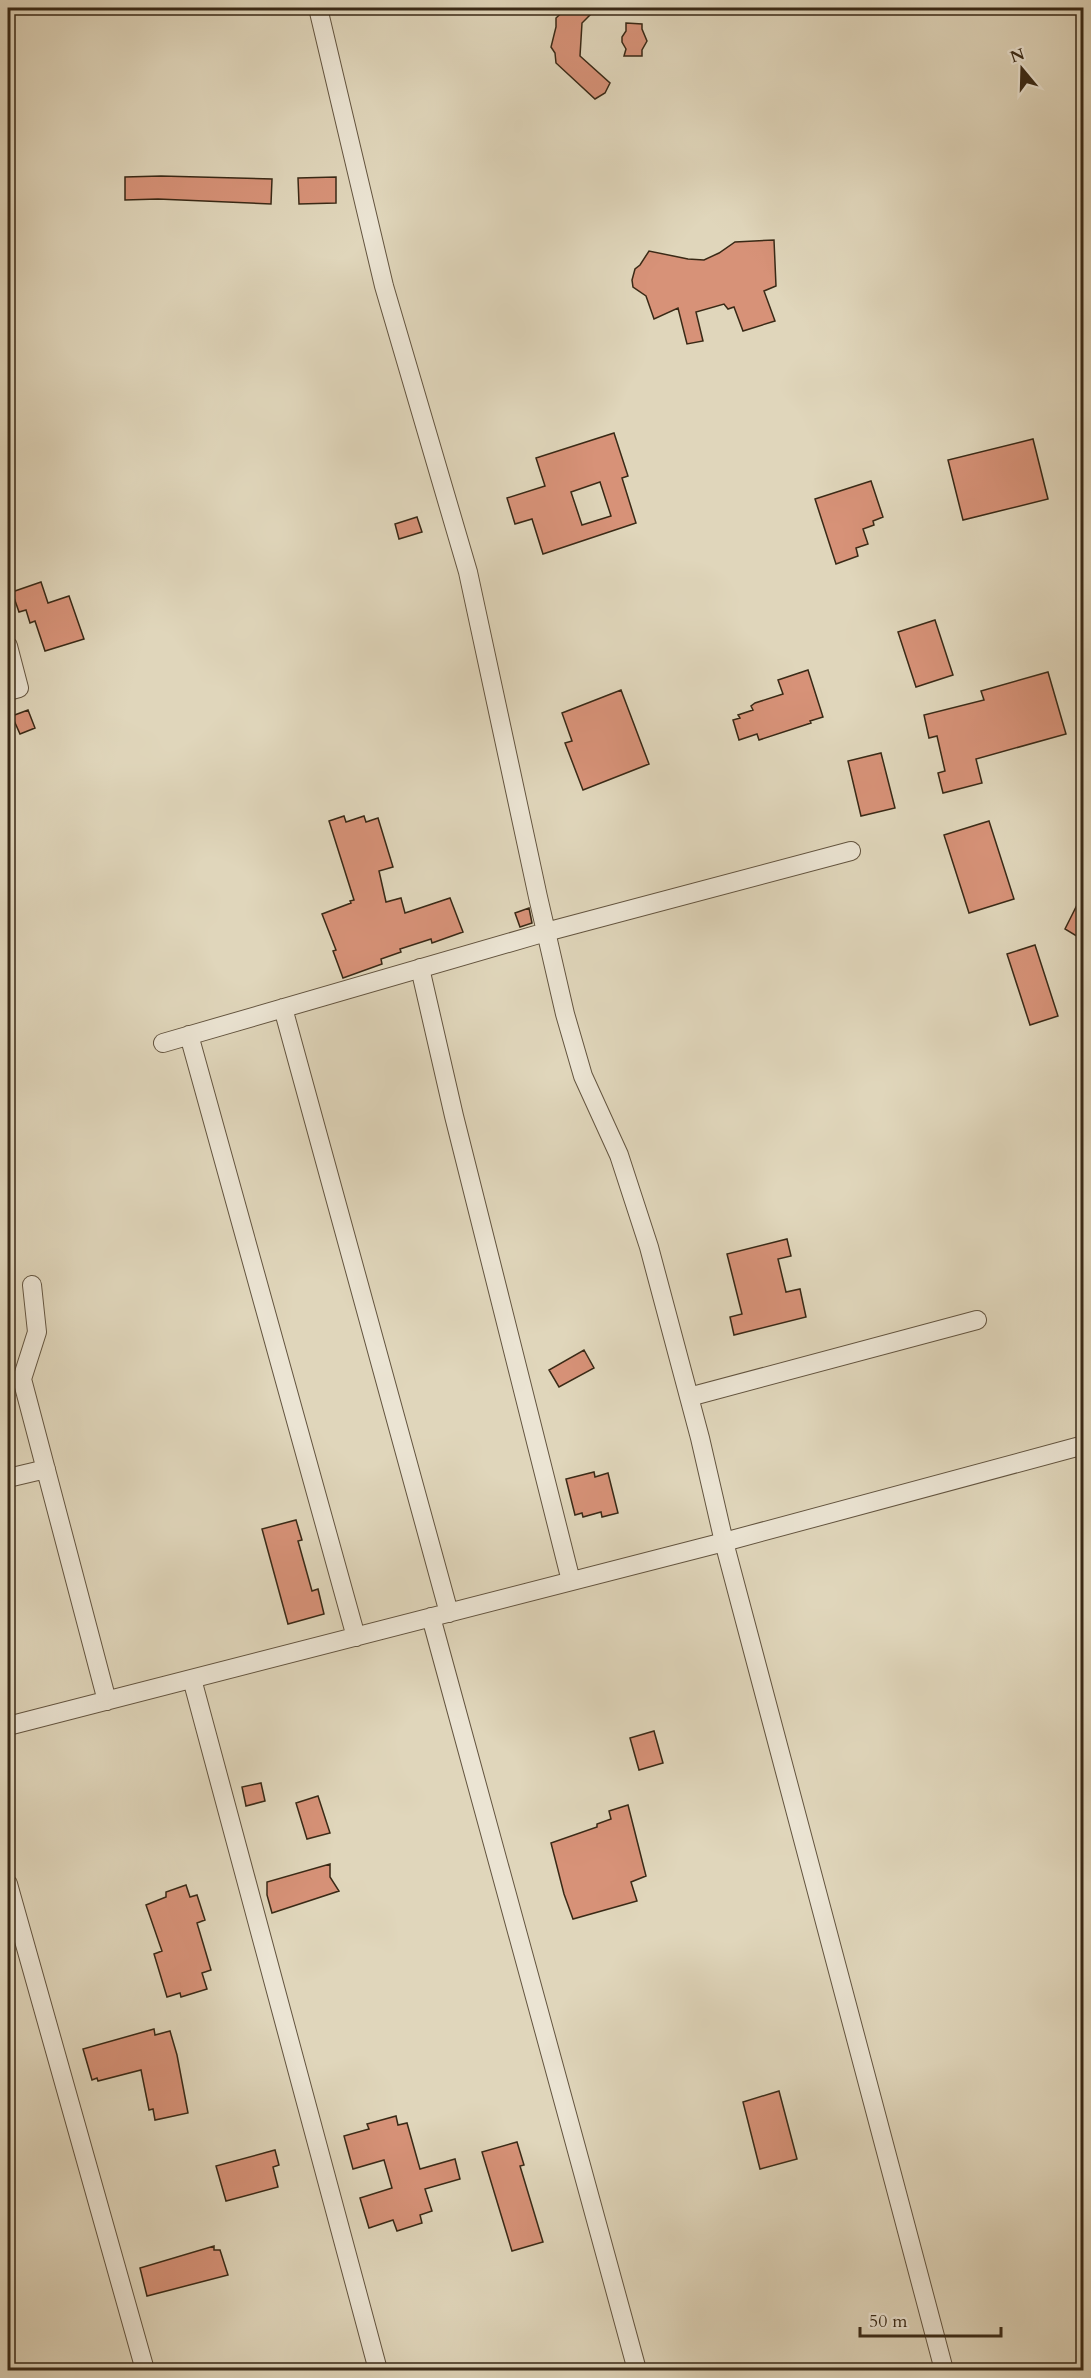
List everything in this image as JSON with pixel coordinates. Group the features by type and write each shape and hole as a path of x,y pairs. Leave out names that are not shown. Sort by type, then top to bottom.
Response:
{"street":[{"path":"318,8 384,285 468,573 565,1014 583,1076 619,1155 636,1203 944,2370"},
{"path":"8,646 19,688 8,691"},
{"path":"163,1043 546,932 851,851"},
{"path":"420,968 457,1127 571,1581"},
{"path":"283,1008 637,2370"},
{"path":"189,1035 356,1637"},
{"path":"32,1285 37,1332 22,1379 107,1701"},
{"path":"689,1397 977,1320"},
{"path":"8,1726 724,1542 1083,1445"},
{"path":"8,1478 46,1469"},
{"path":"192,1679 378,2370"},
{"path":"8,1884 145,2370"}],"building":[{"path":"567,8 597,8 582,23 580,56 610,83 605,93 595,99 556,63 555,53 551,47 556,18"},
{"path":"626,23 642,24 647,41 642,50 642,56 624,56 626,49 622,37 626,31"},
{"path":"125,177 272,179 271,204 158,199 125,200"},
{"path":"336,177 336,203 299,204 298,178"},
{"path":"774,240 776,286 764,291 775,321 743,331 734,307 728,309 724,304 696,312 703,341 687,344 678,308 654,319 646,296 633,287 635,269 649,251 704,260 735,242"},
{"path":"614,433 628,476 622,478 636,523 543,554 532,519 515,524 507,498 545,486 536,458","holes":["600,482 611,516 582,525 571,492"]},
{"path":"1033,439 1048,499 963,520 948,460"},
{"path":"871,481 883,517 873,521 874,525 863,529 868,544 856,548 858,556 836,564 815,499"},
{"path":"417,517 422,532 399,539 395,524"},
{"path":"41,582 48,603 69,596 84,639 45,651 35,621 30,623 26,610 19,612 12,592"},
{"path":"935,620 953,675 916,687 898,632"},
{"path":"808,670 823,717 759,740 757,734 739,740 733,720 740,718 738,715 753,710 751,706 755,703 783,694 778,680"},
{"path":"1048,672 1066,734 976,759 982,783 943,793 938,773 945,771 937,736 929,738 924,715 984,700 981,691"},
{"path":"621,690 649,764 583,790 565,743 572,741 562,713"},
{"path":"28,710 35,728 20,734 12,716"},
{"path":"881,753 895,808 861,816 848,761"},
{"path":"344,816 346,822 364,816 366,822 378,818 393,867 379,871 386,902 401,898 405,913 450,898 463,932 432,943 431,939 400,949 401,952 381,959 382,964 343,978 333,951 336,950 322,914 354,900 329,821"},
{"path":"989,821 1014,899 969,913 944,835"},
{"path":"1083,893 1083,940 1065,929"},
{"path":"529,908 532,923 520,927 515,913"},
{"path":"1035,945 1058,1016 1030,1025 1007,954"},
{"path":"787,1239 791,1256 778,1259 786,1292 800,1289 806,1317 734,1335 730,1317 742,1314 727,1254"},
{"path":"584,1350 594,1368 559,1387 549,1370"},
{"path":"594,1472 595,1477 608,1473 618,1513 602,1517 601,1512 583,1517 582,1513 575,1515 566,1479"},
{"path":"296,1520 302,1540 298,1541 312,1591 318,1589 324,1614 288,1624 262,1529"},
{"path":"654,1731 663,1763 639,1770 630,1738"},
{"path":"261,1783 265,1801 246,1806 242,1787"},
{"path":"318,1796 330,1833 307,1839 296,1803"},
{"path":"628,1805 646,1876 631,1882 637,1901 573,1919 551,1843 597,1827 597,1824 611,1819 609,1811"},
{"path":"330,1864 330,1877 339,1891 272,1913 267,1895 267,1882"},
{"path":"186,1885 190,1897 197,1895 205,1920 197,1923 211,1970 202,1973 207,1989 181,1997 180,1993 167,1997 154,1954 162,1951 146,1905 166,1897 166,1892"},
{"path":"154,2029 155,2035 170,2031 188,2113 155,2120 153,2109 149,2110 141,2070 98,2081 97,2078 92,2080 83,2049"},
{"path":"779,2091 797,2159 760,2169 743,2102"},
{"path":"396,2116 398,2125 407,2123 420,2169 455,2159 460,2179 425,2189 432,2211 420,2215 422,2223 397,2231 393,2220 369,2228 360,2198 392,2188 384,2160 353,2169 344,2136 369,2129 367,2124"},
{"path":"517,2142 524,2165 520,2166 543,2242 512,2251 482,2152"},
{"path":"275,2150 279,2165 273,2167 278,2187 226,2201 216,2166"},
{"path":"214,2246 214,2250 220,2250 228,2275 147,2296 140,2268"}]}
